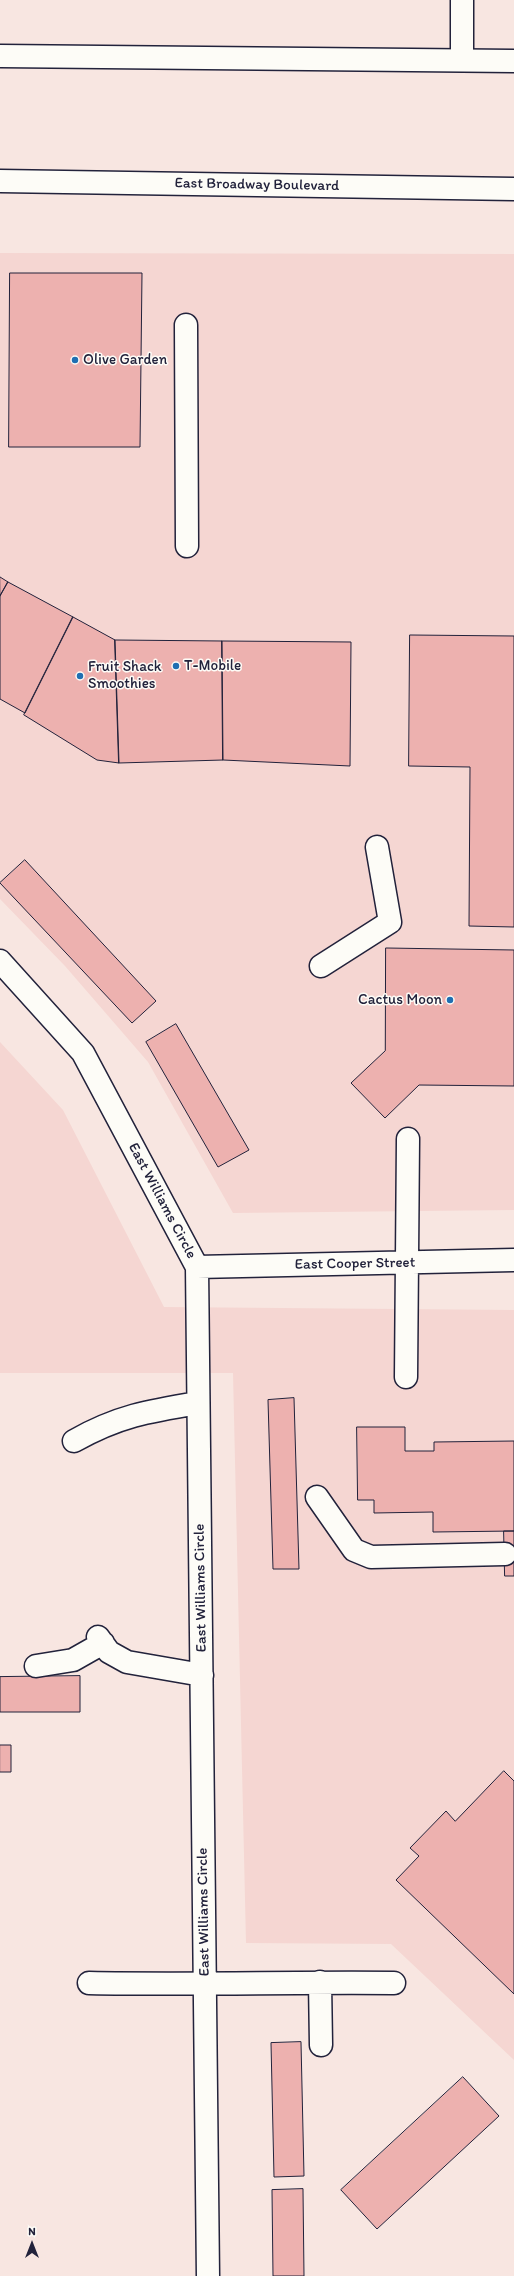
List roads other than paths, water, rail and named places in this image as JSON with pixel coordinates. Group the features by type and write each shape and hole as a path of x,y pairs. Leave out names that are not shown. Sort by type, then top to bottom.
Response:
{"street":[{"path":"462,0 462,60"},
{"path":"0,56 514,61"},
{"name":"East Broadway Boulevard","path":"0,181 514,189"},
{"path":"186,325 187,546"},
{"path":"321,966 390,922 377,847"},
{"name":"East Williams Circle","path":"0,961 83,1053 197,1267 208,2276"},
{"path":"406,1377 408,1140"},
{"name":"East Cooper Street","path":"197,1267 514,1260"},
{"path":"74,1441 122,1418 198,1403"},
{"path":"317,1497 354,1550 371,1557 505,1554"},
{"path":"36,1666 73,1660 100,1640 109,1652 127,1662 202,1675"},
{"path":"320,1982 321,2045"},
{"path":"89,1983 205,1985 320,1982 394,1983"}],"place":[{"name":"Olive Garden","path":"75,360"},
{"name":"T-Mobile","path":"176,666"},
{"name":"Fruit Shack Smoothies","path":"80,676"},
{"name":"Cactus Moon","path":"450,1000"}]}
